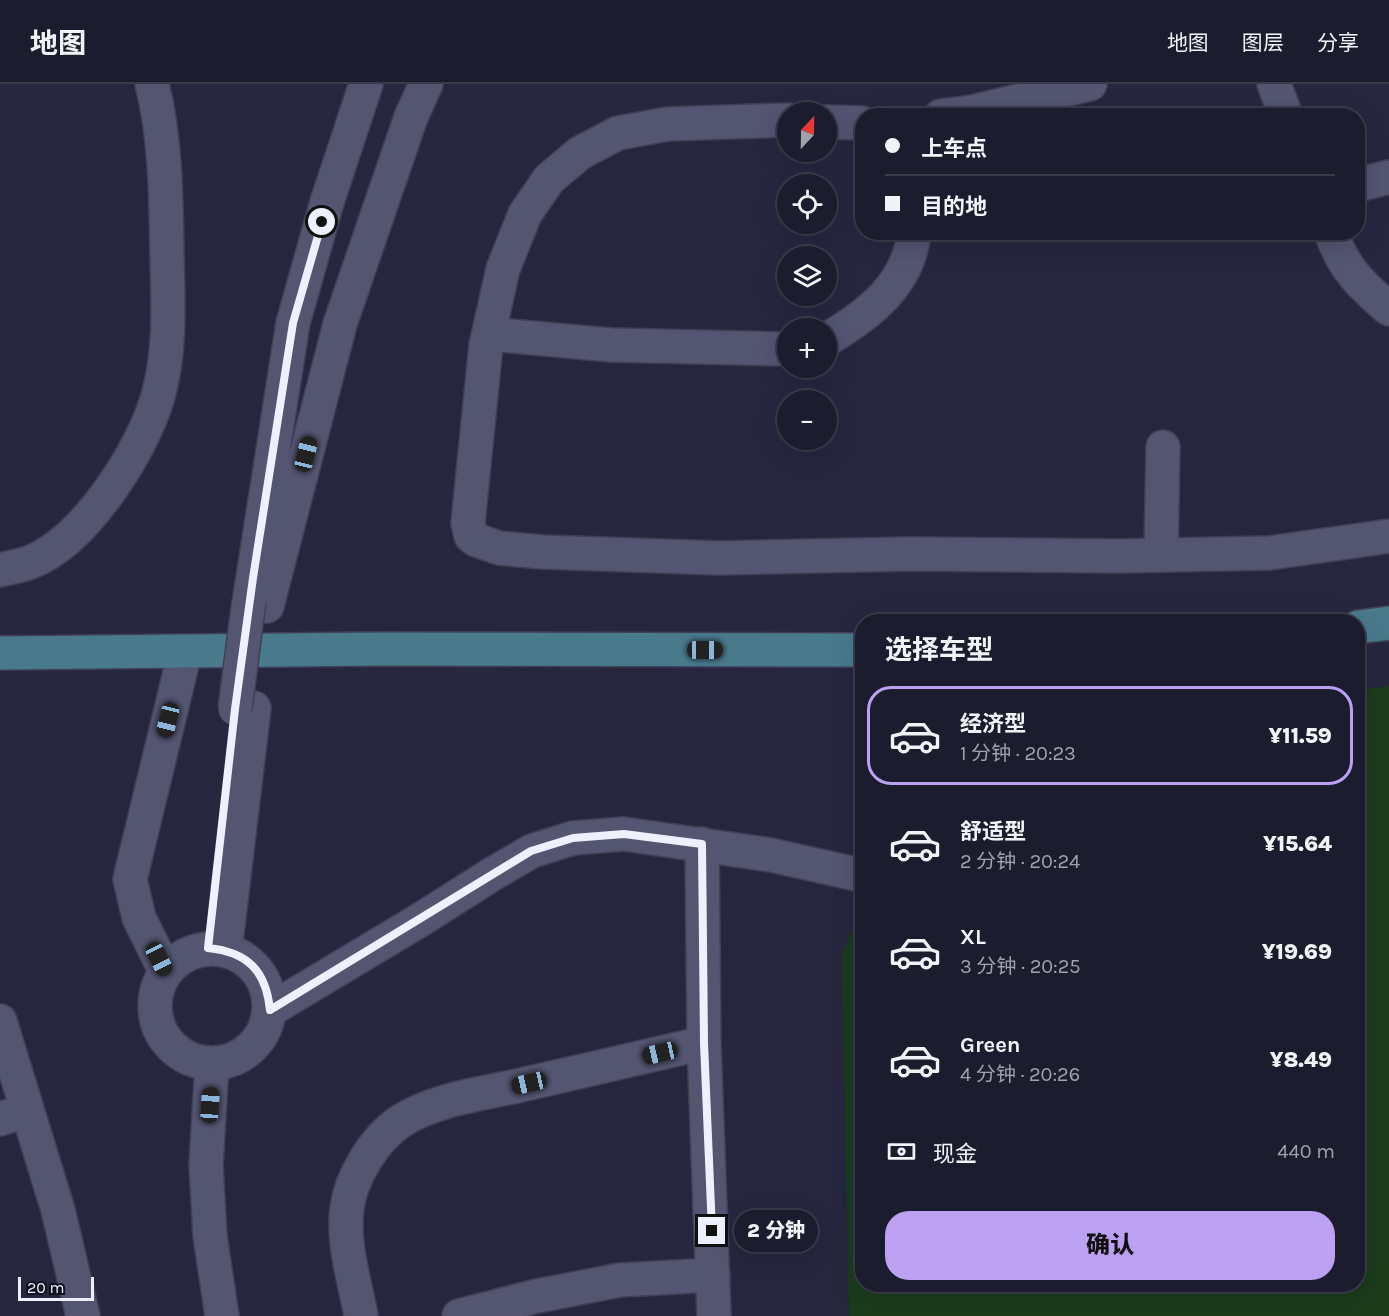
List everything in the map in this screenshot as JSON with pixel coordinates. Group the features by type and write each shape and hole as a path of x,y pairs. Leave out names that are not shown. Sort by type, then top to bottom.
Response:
{"main road":[{"path":"1365,626 1389,623"},
{"path":"0,652 382,649 855,650"}],"street":[{"path":"0,570 32,562 69,538 101,505 142,436 158,397 169,339 161,119 152,84"},
{"path":"216,949 293,323 327,202 366,84"},
{"path":"258,603 340,324 411,117 426,84"},
{"path":"984,108 1050,89 1090,84"},
{"path":"1274,84 1283,108"},
{"path":"777,120 668,124 618,133 580,153 549,179 525,214 503,269 489,334 468,523 471,536 483,544 499,548 542,552 719,558 910,554 1270,553 1389,536"},
{"path":"837,122 855,123"},
{"path":"1365,183 1389,177"},
{"path":"837,333 884,299 900,274 911,240"},
{"path":"1334,240 1340,257 1366,290 1389,309"},
{"path":"489,334 611,345 777,349"},
{"path":"1161,555 1163,447"},
{"path":"166,972 139,918 130,879 185,652"},
{"path":"270,1010 531,851 573,838 624,834 771,855 855,874"},
{"path":"702,844 704,1043 714,1316"},
{"path":"216,949 240,956 257,970 268,988 270,1010 265,1031 252,1049 234,1060 212,1064 191,1060 173,1049 160,1032 154,1012 156,991 166,972 181,957 216,949"},
{"path":"0,1021 13,1114 58,1210 83,1316"},
{"path":"362,1316 347,1241 347,1208 355,1179 374,1147 400,1122 427,1108 704,1043"},
{"path":"212,1064 206,1165 210,1236 222,1316"},
{"path":"459,1316 537,1296 620,1280 713,1275"}],"green space":[{"path":"1389,686 1389,1316 849,1316 842,955 855,923 855,1292 1365,1292 1365,689"}],"route":[{"path":"322,222 293,323 235,709 208,948 225,950 240,956 257,970 268,988 270,1010 420,921 531,851 573,838 624,834 702,844 704,1043 712,1231"}]}
